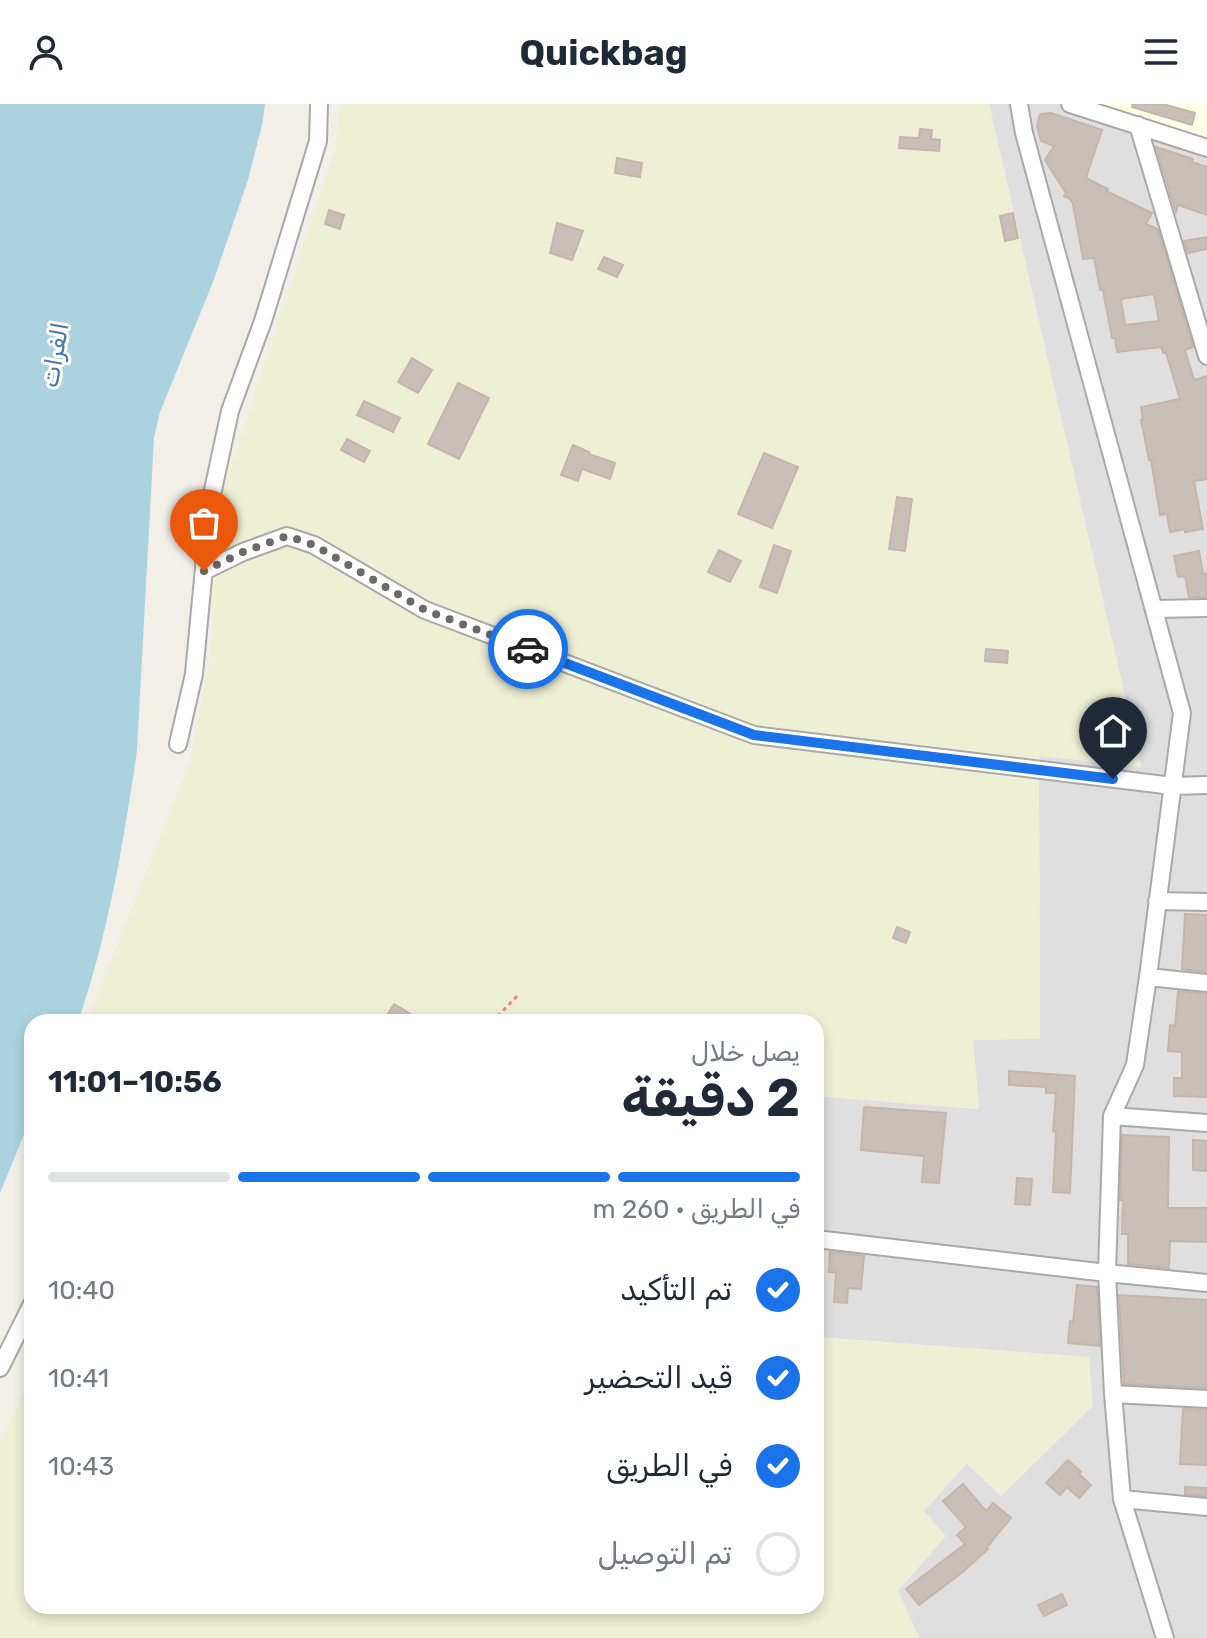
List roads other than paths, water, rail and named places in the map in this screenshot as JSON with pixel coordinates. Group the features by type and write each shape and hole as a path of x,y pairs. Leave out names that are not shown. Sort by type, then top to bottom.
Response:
{"street":[{"path":"178,744 194,674 210,504 230,411 263,321 318,141 319,104"},
{"path":"1019,104 1024,133 1182,713 1135,1065 1112,1116 1107,1273 1122,1499 1165,1638"},
{"path":"1070,104 1207,148"},
{"path":"1138,125 1207,356"},
{"path":"204,571 287,536 314,545 425,610 754,735 1173,786 1207,785"},
{"path":"1154,609 1207,608"},
{"path":"1157,901 1207,902"},
{"path":"1148,977 1207,983"},
{"path":"1112,1116 1207,1123"},
{"path":"824,1240 1207,1283"},
{"path":"0,1368 24,1320"},
{"path":"1113,1394 1207,1399"},
{"path":"1122,1499 1207,1507"}],"water":[{"name":"الفرات","path":"0,104 265,104 248,180 213,282 160,412 154,438 137,750 121,853 106,922 81,1014 24,1014 24,1134 0,1193"}]}
